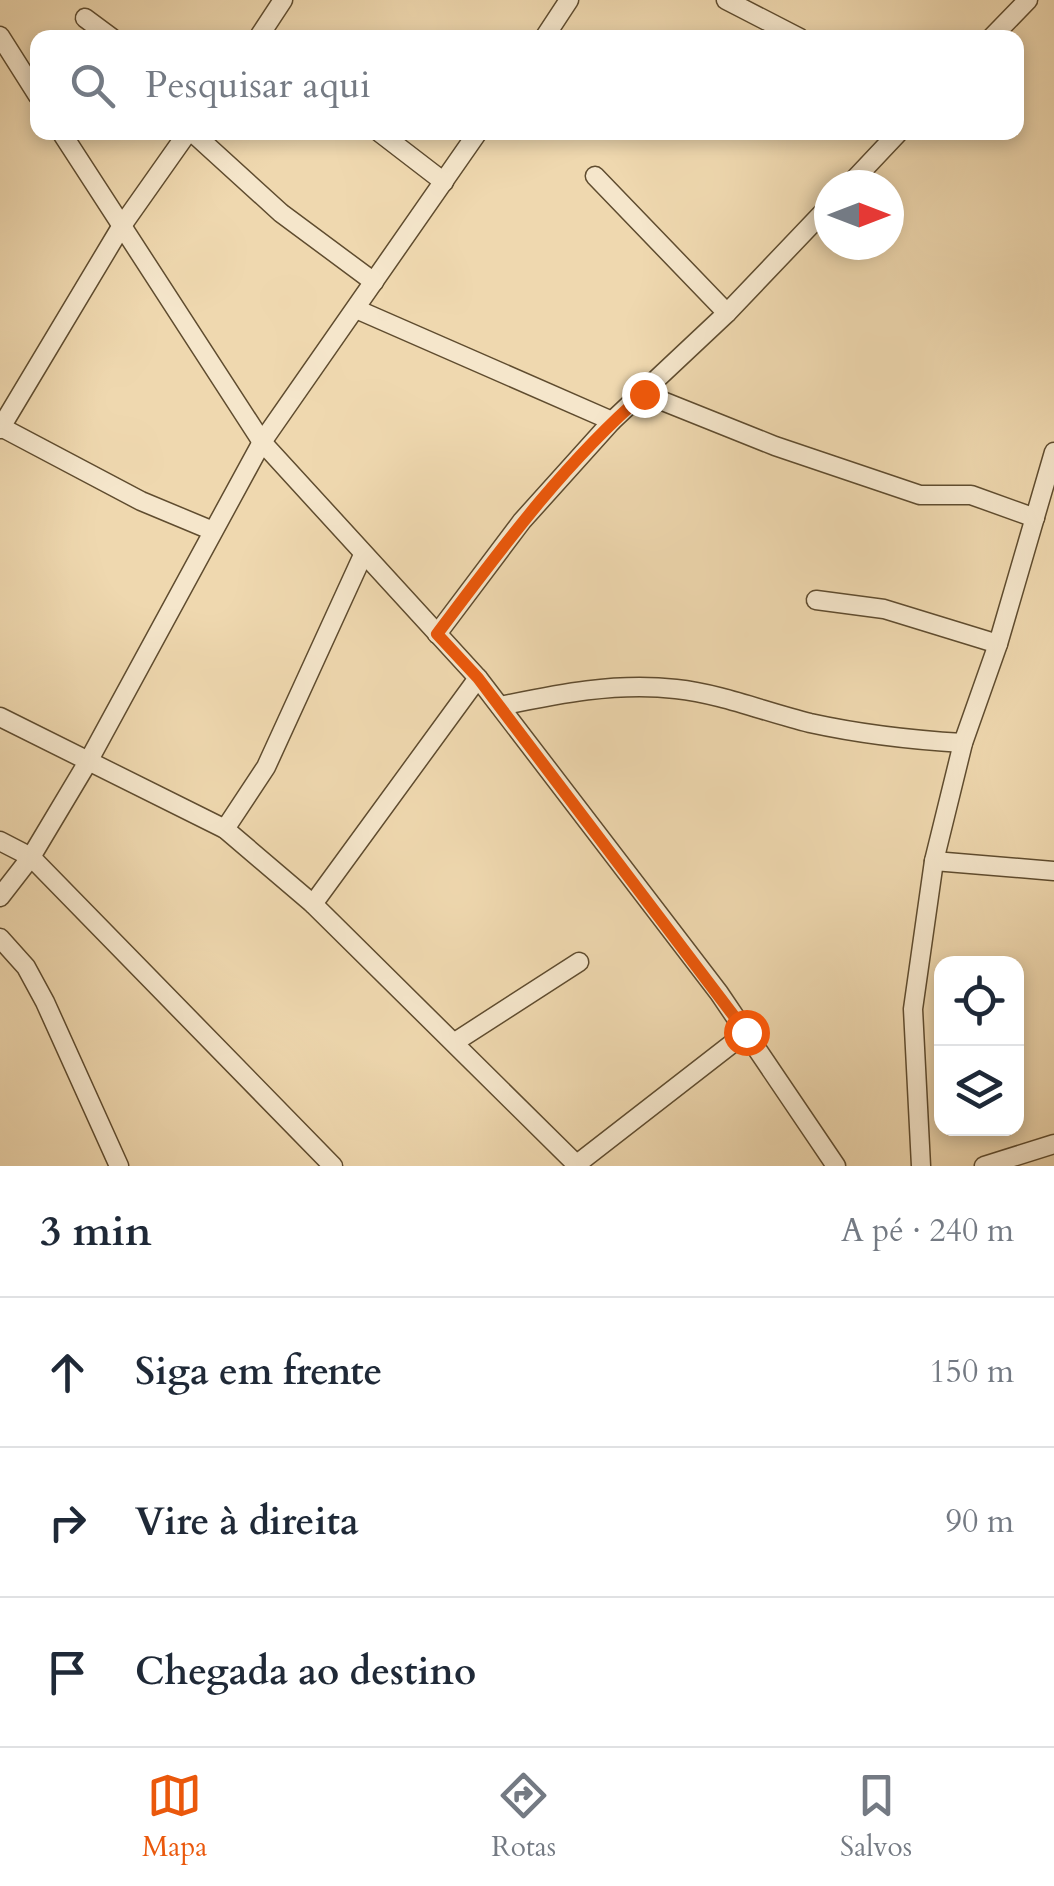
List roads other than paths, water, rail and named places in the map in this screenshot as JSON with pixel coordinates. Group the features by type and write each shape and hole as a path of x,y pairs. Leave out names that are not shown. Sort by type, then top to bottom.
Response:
{"street":[{"path":"263,30 283,0"},
{"path":"549,30 569,0"},
{"path":"726,0 784,30"},
{"path":"1000,30 1028,0"},
{"path":"84,18 101,30"},
{"path":"0,36 30,83"},
{"path":"66,140 262,442 478,678 746,1032 836,1166"},
{"path":"184,140 121,227 0,428 141,501 213,532"},
{"path":"199,140 281,213 374,282"},
{"path":"389,140 444,182"},
{"path":"0,897 31,857 89,760 262,442 473,140"},
{"path":"863,170 891,140"},
{"path":"595,176 727,313"},
{"path":"437,634 522,520 612,421 727,313 814,222"},
{"path":"356,309 612,421"},
{"path":"644,394 774,446 920,494 971,495 1035,518"},
{"path":"921,1166 913,1009 934,861 963,743 998,644 1054,452"},
{"path":"225,829 266,766 363,555"},
{"path":"816,600 884,609 998,644"},
{"path":"313,904 478,678"},
{"path":"500,706 612,687 671,688 839,728 963,743"},
{"path":"0,716 225,829 313,904 577,1165 746,1032"},
{"path":"0,841 31,857 333,1166"},
{"path":"934,861 1054,872"},
{"path":"0,938 26,968 45,1002 118,1166"},
{"path":"456,1042 579,962"},
{"path":"984,1166 1054,1144"}]}
